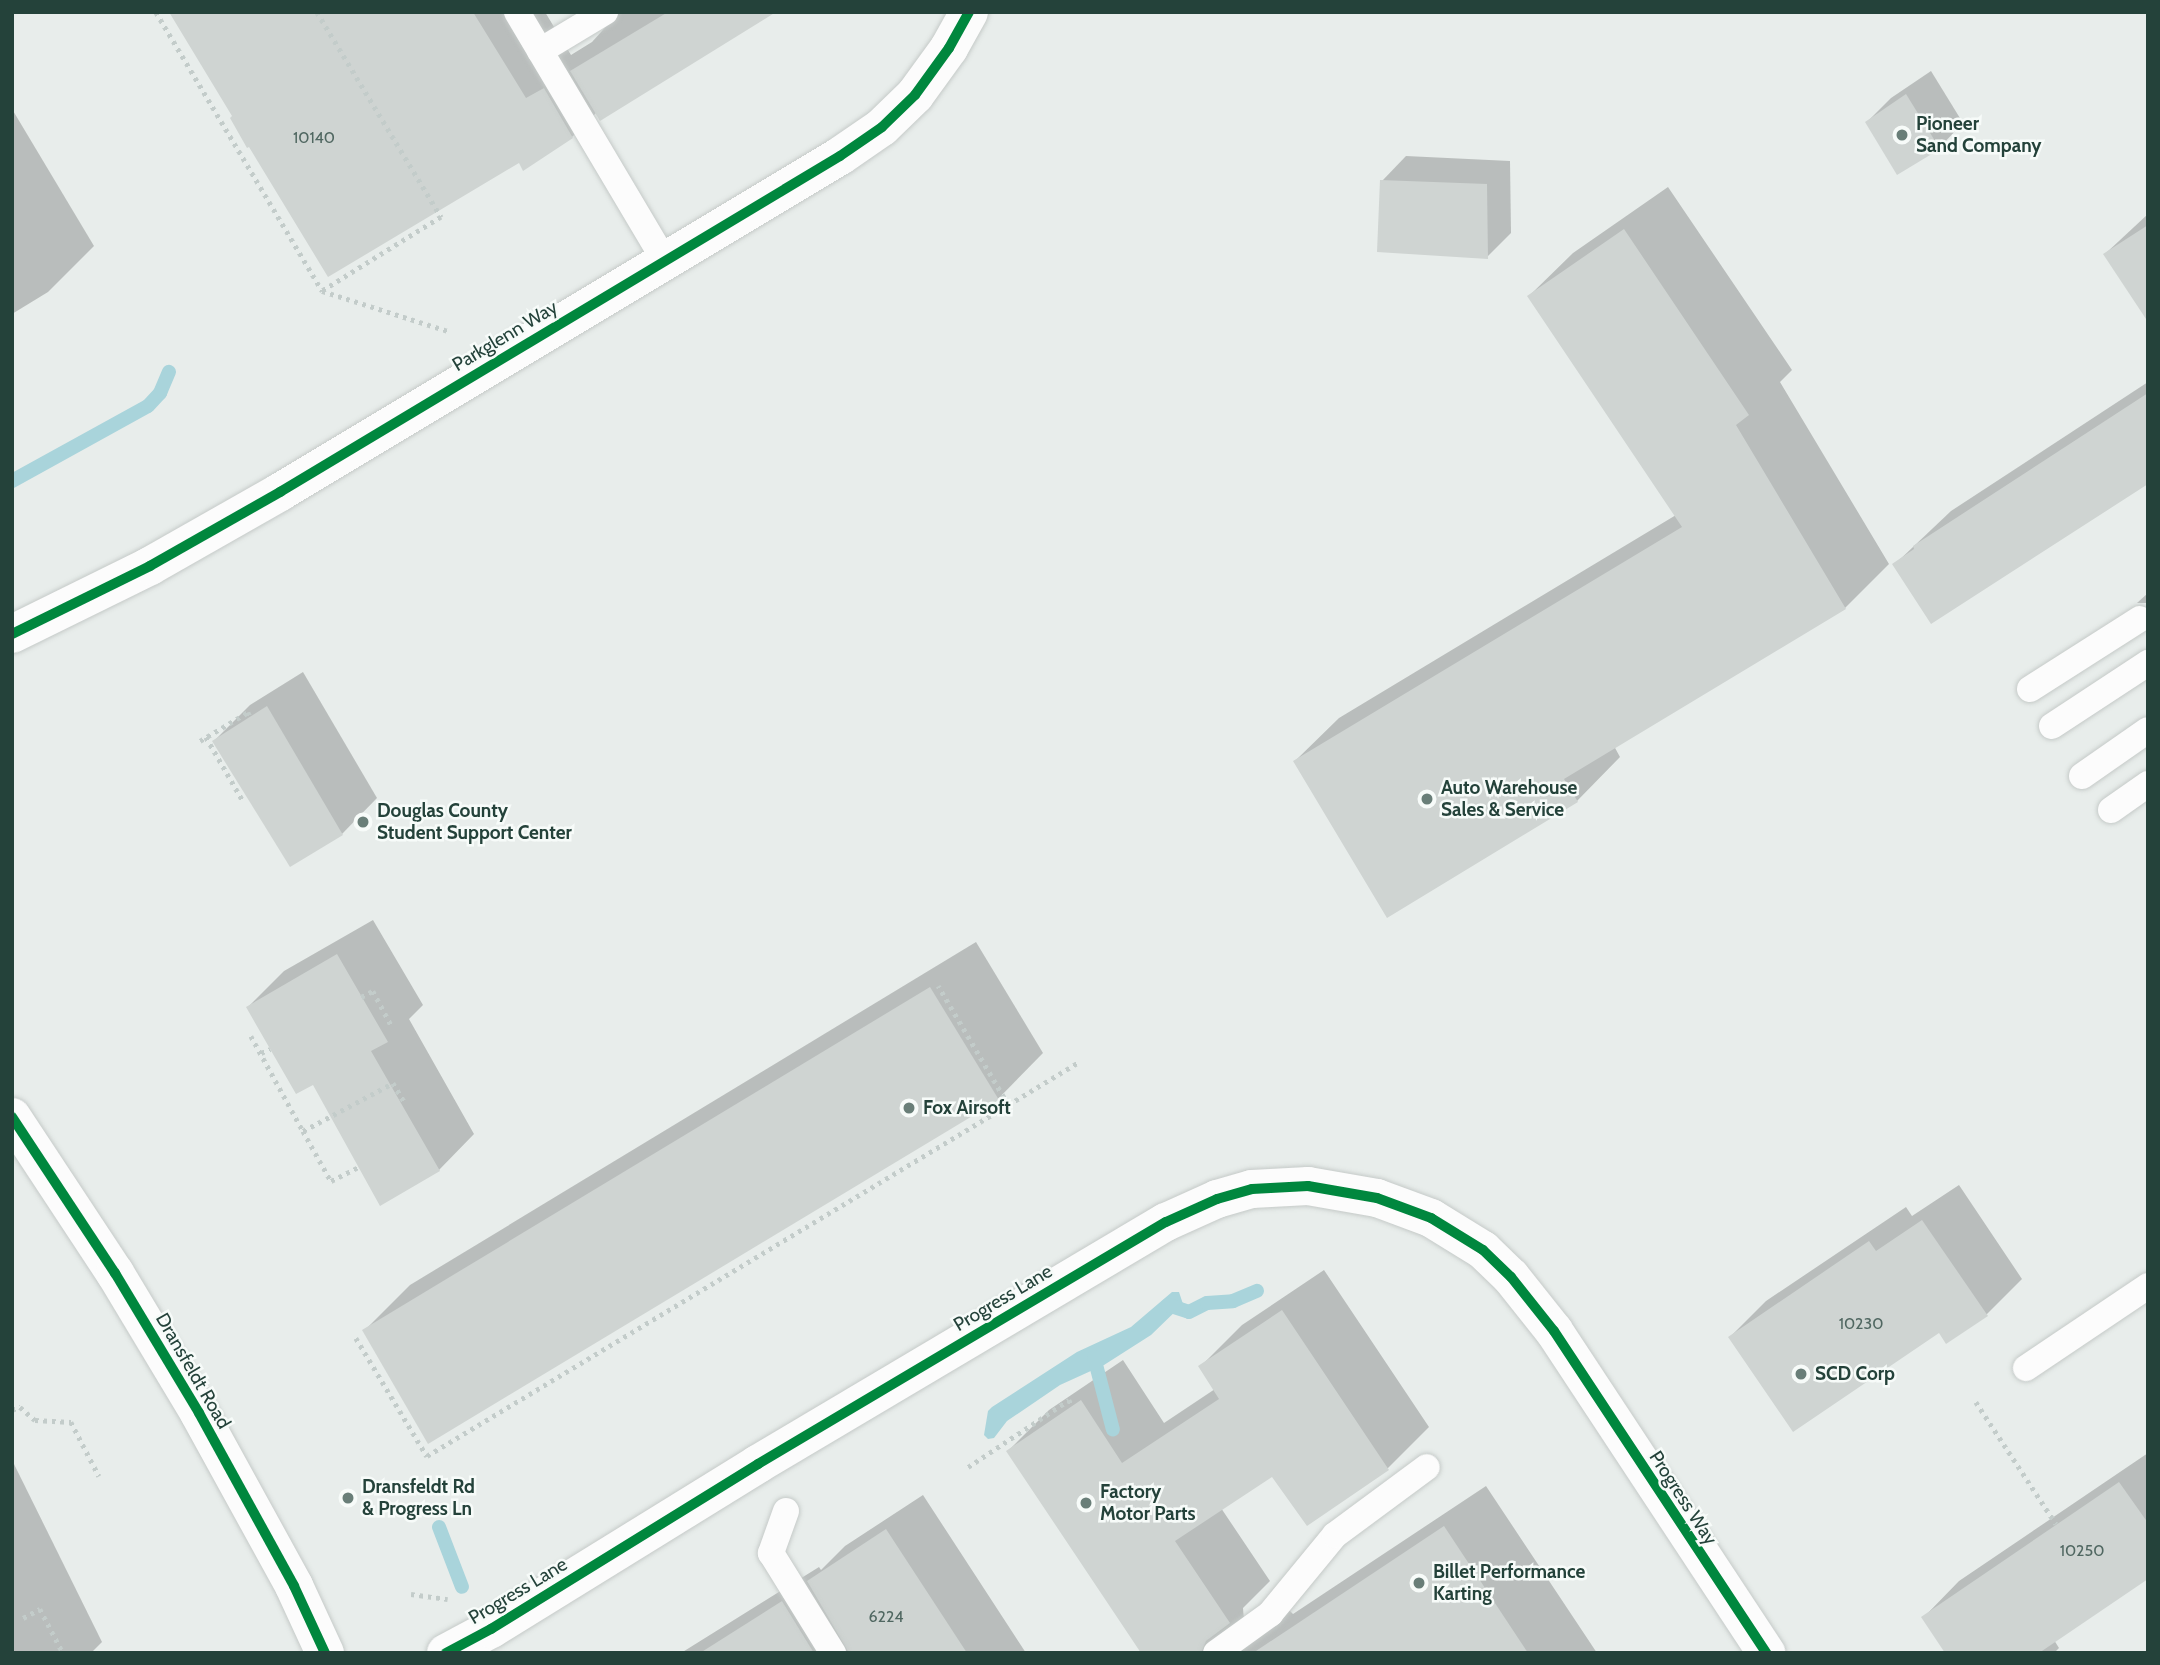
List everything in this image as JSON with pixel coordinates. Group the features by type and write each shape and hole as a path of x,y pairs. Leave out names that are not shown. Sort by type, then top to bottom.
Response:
{"street":[{"name":"Parkglenn Way","path":"12,634 139,571 257,506 839,156 882,127 929,76 969,12"},
{"name":"Dransfeldt Road","path":"12,1117 115,1273 199,1413 294,1586 325,1653"},
{"name":"Progress Lane","path":"446,1653 491,1629 758,1464 1118,1249 1191,1210 1252,1189 1308,1186 1340,1189 1377,1198 1431,1218 1483,1251 1511,1277 1554,1331 1573,1362"},
{"name":"Progress Way","path":"1573,1362 1766,1653"}],"lane":[{"path":"517,12 664,260"},
{"path":"540,51 605,12"},
{"path":"2030,690 2140,619"},
{"path":"2052,726 2148,663"},
{"path":"2082,776 2148,730"},
{"path":"2110,810 2148,784"},
{"path":"2026,1368 2148,1286"},
{"path":"1216,1653 1270,1614 1335,1535 1427,1467"},
{"path":"786,1511 771,1553 833,1653"}],"path":[{"path":"156,12 322,291 451,332"},
{"path":"317,12 441,218 322,291"},
{"path":"200,741 248,712 250,717"},
{"path":"206,737 242,799"},
{"path":"938,986 1008,1105"},
{"path":"361,997 373,991 393,1026"},
{"path":"251,1036 331,1181 358,1167"},
{"path":"261,1053 270,1049"},
{"path":"356,1338 427,1456 1079,1062"},
{"path":"303,1131 393,1083 405,1103"},
{"path":"968,1467 1069,1400 1072,1406"},
{"path":"1976,1402 2056,1524"},
{"path":"12,1410 20,1407 35,1420 71,1422 100,1476"},
{"path":"23,1618 40,1609 63,1653"}],"water":[{"path":"1172,1292 1179,1292 1183,1304 1151,1335 1104,1365 1060,1385 1007,1421 994,1438 988,1439 984,1435 988,1411 992,1407 1077,1352 1131,1327"}],"building":[{"path":"169,12 473,12 526,98 544,88 573,138 523,171 519,163 328,277 249,147 247,148 230,118 232,116"},
{"path":"668,12 776,12 600,121 570,71"},
{"name":"Pioneer Sand Company","path":"1906,94 1940,149 1897,175 1865,122"},
{"path":"1380,180 1487,184 1488,259 1377,252"},
{"path":"2148,225 2148,322 2103,254"},
{"path":"1624,229 1749,415 1736,425 1846,609 1564,779 1578,802 1387,918 1293,761 1682,527 1527,296"},
{"path":"2148,393 2148,484 1931,624 1892,564 1914,549 1913,546"},
{"path":"267,706 343,835 290,867 212,741"},
{"path":"337,954 388,1042 371,1051 440,1171 380,1206 313,1085 296,1094 246,1007"},
{"path":"930,987 999,1100 428,1444 362,1330"},
{"path":"1922,1220 1988,1316 1946,1344 1939,1333 1793,1432 1728,1337 1869,1241 1876,1251"},
{"path":"1282,1310 1389,1470 1307,1526 1272,1477 1175,1541 1230,1623 1206,1641 1201,1653 1141,1653 1006,1451 1081,1400 1122,1463 1219,1399 1198,1366"},
{"path":"2119,1482 2148,1523 2148,1579 2039,1653 1945,1653 1921,1617"},
{"path":"1444,1526 1528,1653 1253,1653"},
{"path":"886,1529 967,1653 849,1653 807,1581"},
{"path":"782,1601 814,1653 700,1653"}],"waterway":[{"path":"12,481 148,406 160,393 169,372"},
{"path":"1168,1305 1189,1312 1207,1303 1233,1301 1257,1291"},
{"path":"1094,1357 1113,1430"},
{"path":"439,1527 462,1587"}],"cycle path":[{"path":"12,634 150,566 280,492 840,156 882,127 915,95 949,48 969,12"},
{"path":"12,1117 115,1273 199,1413 294,1586 325,1653"},
{"path":"446,1653 491,1629 758,1464 1166,1222 1217,1199 1252,1189 1308,1186 1377,1198 1431,1218 1483,1250 1511,1277 1554,1331 1766,1653"}],"place":[{"name":"Pioneer Sand Company","path":"1902,135"},
{"name":"Auto Warehouse Sales & Service","path":"1427,799"},
{"name":"Douglas County Student Support Center","path":"363,822"},
{"name":"Fox Airsoft","path":"909,1108"},
{"name":"SCD Corp","path":"1801,1374"},
{"name":"Dransfeldt Rd & Progress Ln","path":"348,1498"},
{"name":"Factory Motor Parts","path":"1086,1503"},
{"name":"Billet Performance Karting","path":"1419,1583"}]}
